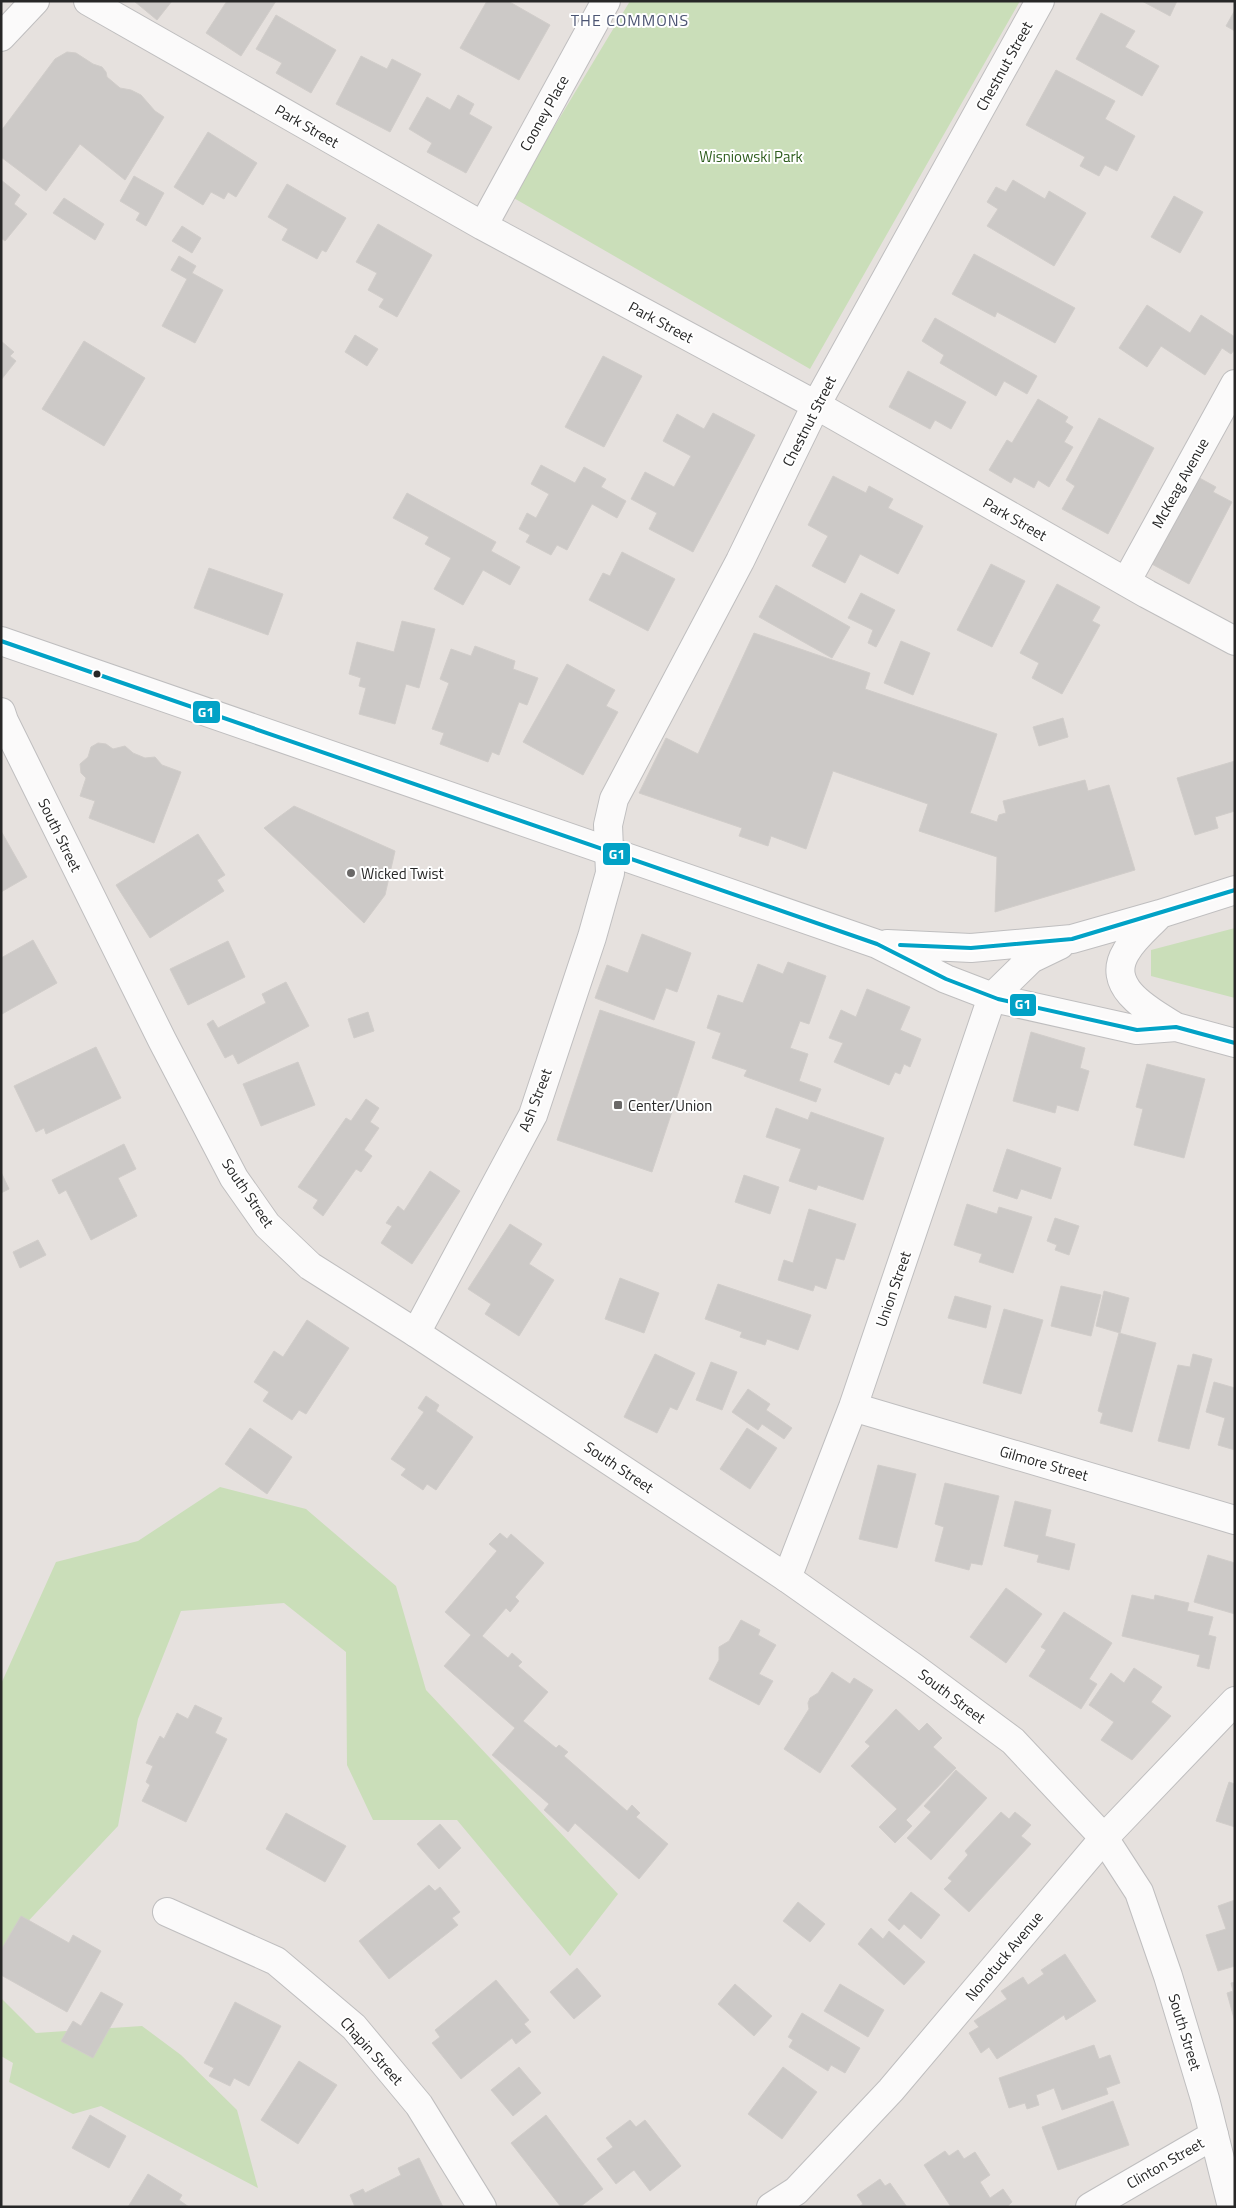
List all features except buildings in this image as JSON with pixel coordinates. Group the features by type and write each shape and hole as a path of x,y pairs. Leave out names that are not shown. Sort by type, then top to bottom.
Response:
{"street":[{"path":"1,37 35,1"},
{"name":"Park Street","path":"88,1 483,226 816,405 1126,582 1235,641"},
{"name":"Cooney Place","path":"483,226 606,1"},
{"name":"Chestnut Street","path":"609,851 608,825 614,799 740,561 816,405 1040,1"},
{"name":"McKeag Avenue","path":"1126,582 1235,384"},
{"path":"1,641 877,944 946,979 992,996 1138,1030 1176,1027"},
{"name":"South Street","path":"1,712 162,1040 234,1178 267,1225 310,1266 416,1333 787,1578 913,1667 1013,1741 1104,1838 1139,1892 1168,1976 1214,2135 1232,2207"},
{"name":"Ash Street","path":"416,1333 533,1115 592,937 610,873 609,851"},
{"path":"992,996 1031,959 1072,939 1235,890"},
{"path":"1160,914 1126,952 1120,965 1122,980 1128,994 1139,1004 1176,1027 1235,1043"},
{"path":"877,944 971,948 1072,939"},
{"name":"Union Street","path":"787,1578 852,1407 992,996"},
{"name":"Gilmore Street","path":"852,1407 1235,1520"},
{"name":"Nonotuck Avenue","path":"771,2207 796,2191 891,2090 1104,1838 1235,1701"},
{"name":"Chapin Street","path":"167,1912 276,1961 354,2027 419,2106 482,2207"},
{"name":"Clinton Street","path":"1090,2207 1214,2135"}],"green space":[{"name":"Wisniowski Park","path":"630,1 1020,1 810,369 512,197"},
{"path":"1235,928 1235,998 1151,976 1151,950"},
{"path":"220,1487 306,1509 396,1586 426,1690 618,1894 570,1956 457,1820 373,1820 347,1765 346,1652 284,1603 181,1611 138,1719 118,1826 1,1950 1,1684 56,1562 138,1541"},
{"path":"1,1998 36,2033 142,2026 181,2055 237,2110 258,2188 101,2106 73,2114 9,2082 13,2063 1,2056"}],"transit line":[{"name":"G1","path":"1,641 877,944 946,979 998,999 1137,1030 1176,1027 1235,1043"},
{"name":"G1","path":"900,945 971,948 1072,939 1235,890"}],"place":[{"name":"Wicked Twist","path":"351,873"},
{"name":"Center/Union","path":"618,1105"}],"district":[{"name":"THE COMMONS","path":"630,20"}]}
